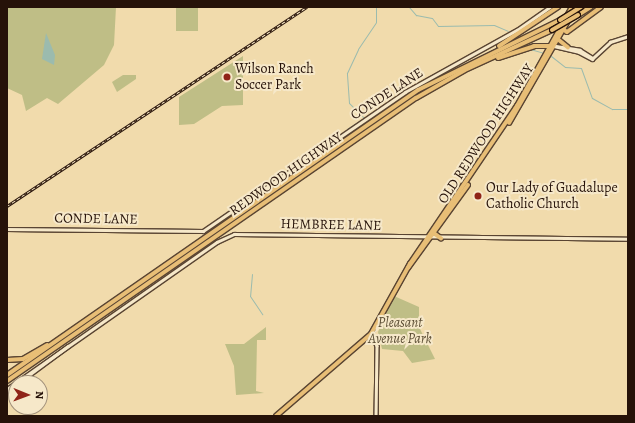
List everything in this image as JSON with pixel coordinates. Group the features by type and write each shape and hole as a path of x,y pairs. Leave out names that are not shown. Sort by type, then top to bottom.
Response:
{"highway":[{"path":"468,65 524,32 558,7"},
{"name":"REDWOOD HIGHWAY","path":"7,375 418,90 560,20 581,7"},
{"name":"REDWOOD HIGHWAY","path":"7,382 416,98 468,65 552,30 591,7"},
{"path":"562,30 570,30 601,7"},
{"path":"468,65 528,47 554,46"},
{"path":"7,360 23,358 57,341"}],"main road":[{"name":"OLD REDWOOD HIGHWAY","path":"429,237 434,233 520,108 558,39 572,7"},
{"name":"OLD REDWOOD HIGHWAY","path":"276,416 371,334 408,268 509,118 554,46 576,7"},
{"path":"558,39 568,47"},
{"path":"434,233 441,238"}],"street":[{"name":"CONDE LANE","path":"7,229 202,231 405,92 517,30 550,7"},
{"path":"592,58 610,42 628,36"},
{"path":"554,46 568,47 592,58"},
{"path":"554,46 592,58"},
{"name":"HEMBREE LANE","path":"7,390 217,242 234,234 441,238 628,239"},
{"path":"371,334 377,346 376,416"},
{"name":"HEMBREE LANE","path":"29,375 68,346"}],"green space":[{"path":"7,7 116,7 114,45 104,65 58,104 47,98 26,111 22,95 7,88"},
{"path":"176,7 198,7 198,31 176,31"},
{"name":"Wilson Ranch Soccer Park","path":"243,56 243,105 222,106 194,124 179,125 179,97"},
{"path":"123,75 136,75 136,79 117,92 112,82"},
{"name":"Pleasant Avenue Park","path":"394,296 419,307 419,327 435,359 412,363 403,351 382,349 378,332"},
{"path":"266,327 266,340 257,340 256,391 264,393 236,395 234,366 225,344 244,344"}],"shaded area":[{"path":"46,33 55,55 54,65 42,59"}],"waterway":[{"path":"347,129 364,118 349,103 347,73 358,49 376,22 376,7"},
{"path":"409,7 416,15 432,18 438,26 494,25 508,31"},
{"path":"530,49 544,53"},
{"path":"551,56 565,67 581,68 592,98 612,109 628,109"},
{"path":"252,274 250,296 262,314"}],"railway":[{"path":"7,206 307,7"}],"place":[{"name":"Wilson Ranch Soccer Park","path":"227,77"},
{"name":"Our Lady of Guadalupe Catholic Church","path":"478,196"}]}
